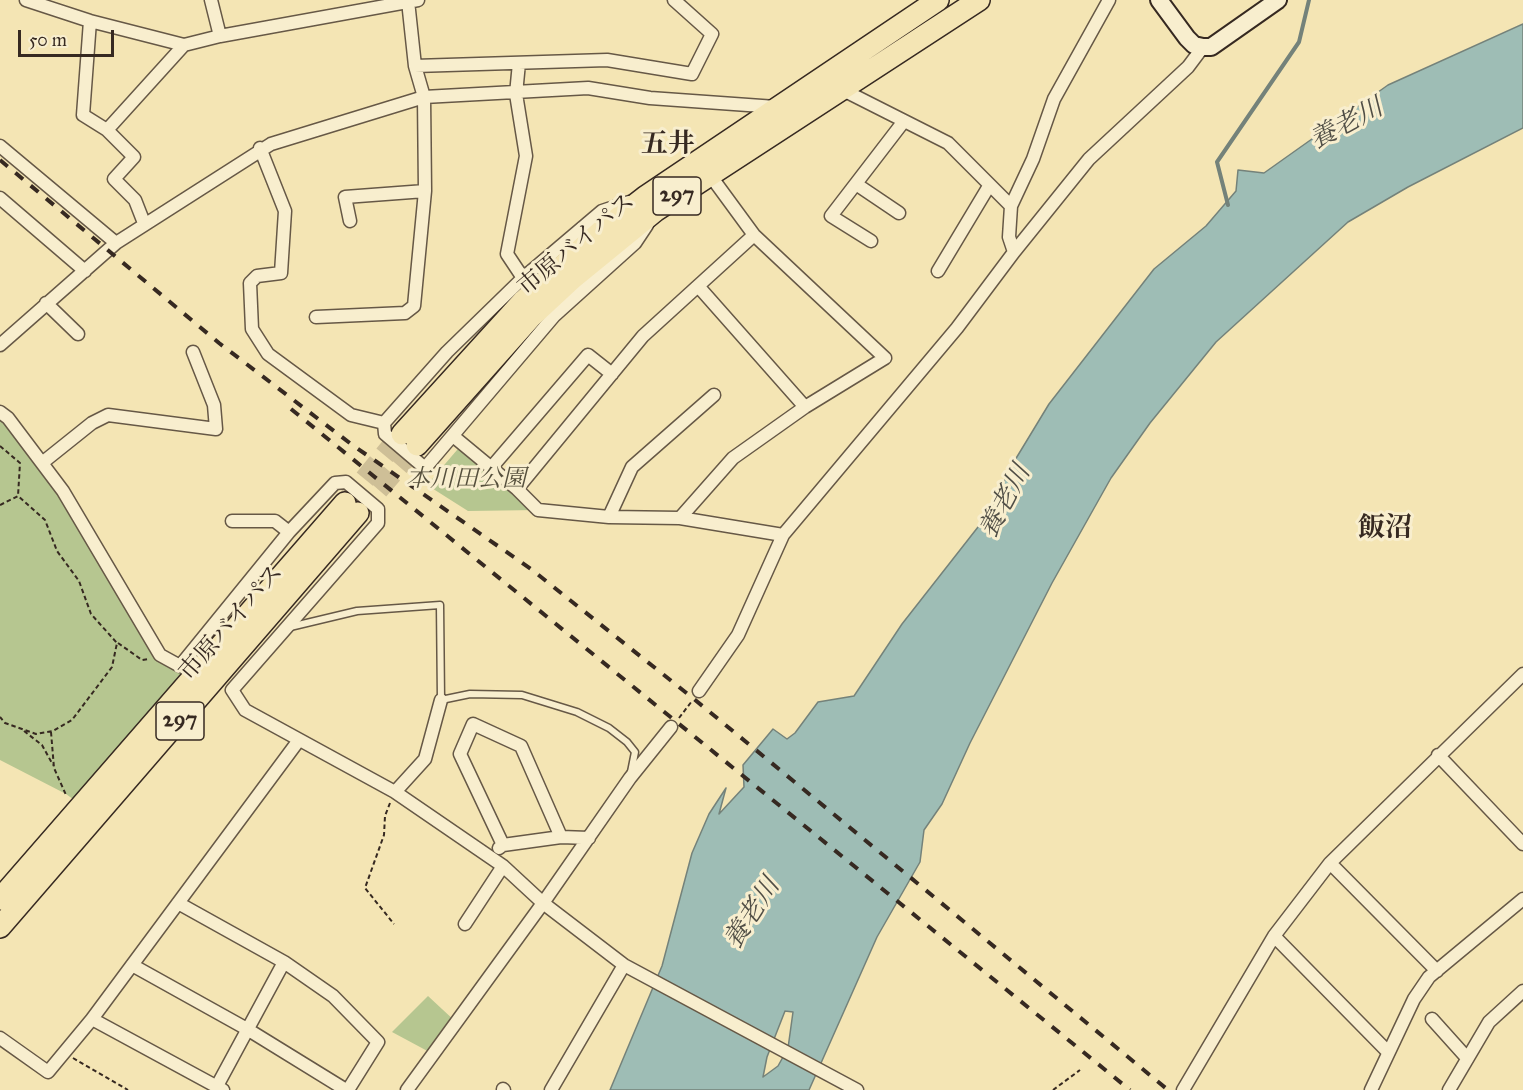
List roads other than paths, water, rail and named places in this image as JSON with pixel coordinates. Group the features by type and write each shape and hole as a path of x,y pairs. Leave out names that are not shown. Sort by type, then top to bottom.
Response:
{"highway":[{"name":"市原バイパス","path":"401,434 523,301 565,261 650,204 777,107 938,0"},
{"name":"市原バイパス","path":"650,204 710,175 979,0"},
{"name":"市原バイパス","path":"0,899 352,508 0,927"}],"street":[{"path":"26,0 90,21 184,45 220,36 413,1 415,66 424,98 425,191 414,306 405,313 316,317"},
{"path":"211,0 220,36"},
{"path":"415,66 607,60 692,74 712,34 674,0"},
{"path":"1014,252 1009,237 1011,206 1033,159 1054,99 1109,0"},
{"path":"1159,0 1187,38 1194,45 1203,47 1211,47 1278,0"},
{"path":"90,21 83,115 107,130 134,157 114,179 135,200 144,223"},
{"path":"107,130 184,45"},
{"path":"699,691 738,635 783,535 957,328 1014,252 1089,159 1188,67 1203,47"},
{"path":"519,63 516,94 526,156 507,254 523,278"},
{"path":"0,345 116,243 260,148 424,98 588,88 650,98 777,107"},
{"path":"843,90 948,143 1011,206"},
{"path":"871,242 831,216 904,121"},
{"path":"0,146 116,243"},
{"path":"260,148 285,211 281,273 257,276 250,283 252,329 268,354 351,415 401,434"},
{"path":"680,518 733,458 805,407 885,358 754,235 710,175"},
{"path":"856,184 899,213"},
{"path":"938,270 989,186"},
{"path":"350,220 345,197 425,191"},
{"path":"0,198 85,271"},
{"path":"650,204 635,243 554,316 425,468 385,434 401,434 447,352 523,278 602,211 650,204"},
{"path":"517,489 643,336 754,235"},
{"path":"698,286 805,407"},
{"path":"46,303 78,334"},
{"path":"42,463 92,423 108,415 216,429 214,405 193,352"},
{"path":"491,468 588,355 612,374"},
{"path":"609,518 632,467 714,395"},
{"path":"0,412 63,492 160,655 180,666 289,532 335,483 346,482 378,509 378,524 232,690 245,710 395,792 503,866 543,903 624,965 857,1090"},
{"path":"453,436 517,489 538,510 609,518 680,518 783,535"},
{"path":"231,521 275,521 289,532"},
{"path":"1187,1088 1274,936 1330,863 1523,674"},
{"path":"395,792 425,759 441,700"},
{"path":"503,845 460,754 473,724 521,746 561,837"},
{"path":"407,1090 543,903 630,778 673,724"},
{"path":"0,1038 48,1072 92,1019 299,740"},
{"path":"1438,755 1523,844"},
{"path":"489,856 503,845 561,837 589,838"},
{"path":"1330,863 1437,971"},
{"path":"465,924 503,866"},
{"path":"1371,1090 1414,999 1437,971 1523,899"},
{"path":"132,965 248,1029 347,1090 378,1042 333,996 284,962 178,903"},
{"path":"1274,936 1388,1052"},
{"path":"92,1019 220,1088 284,962"},
{"path":"551,1090 624,965"},
{"path":"1449,1090 1490,1022 1523,991"},
{"path":"1432,1018 1467,1058"}],"lane":[{"path":"286,628 357,611 440,606 441,700 470,694 522,695 577,712 609,728 635,752 630,778"}],"water":[{"name":"養老川","path":"1523,24 1523,128 1408,187 1348,222 1216,342 1150,423 1111,478 1052,583 970,743 942,804 924,830 920,862 877,937 809,1090 610,1090 662,966 692,853 709,814 726,788 719,814 744,787 743,765 773,729 787,739 795,733 818,702 854,696 902,624 989,513 1012,465 1049,404 1154,269 1206,226 1236,191 1238,170 1264,173 1388,85","holes":["785,1011 793,1012 788,1048 778,1066 763,1077 767,1057"]}],"waterway":[{"path":"1228,205 1217,162 1299,42 1309,0"}],"tunnel":[{"path":"345,503 402,434"},
{"path":"358,513 417,445"}],"railway":[{"path":"0,160 219,343 351,444 531,569 694,699 1168,1090"},
{"path":"291,409 1130,1090"}],"district":[{"name":"五井","path":"668,145"},
{"name":"飯沼","path":"1385,529"}],"park label":[{"name":"本川田公園","path":"466,480"}]}
